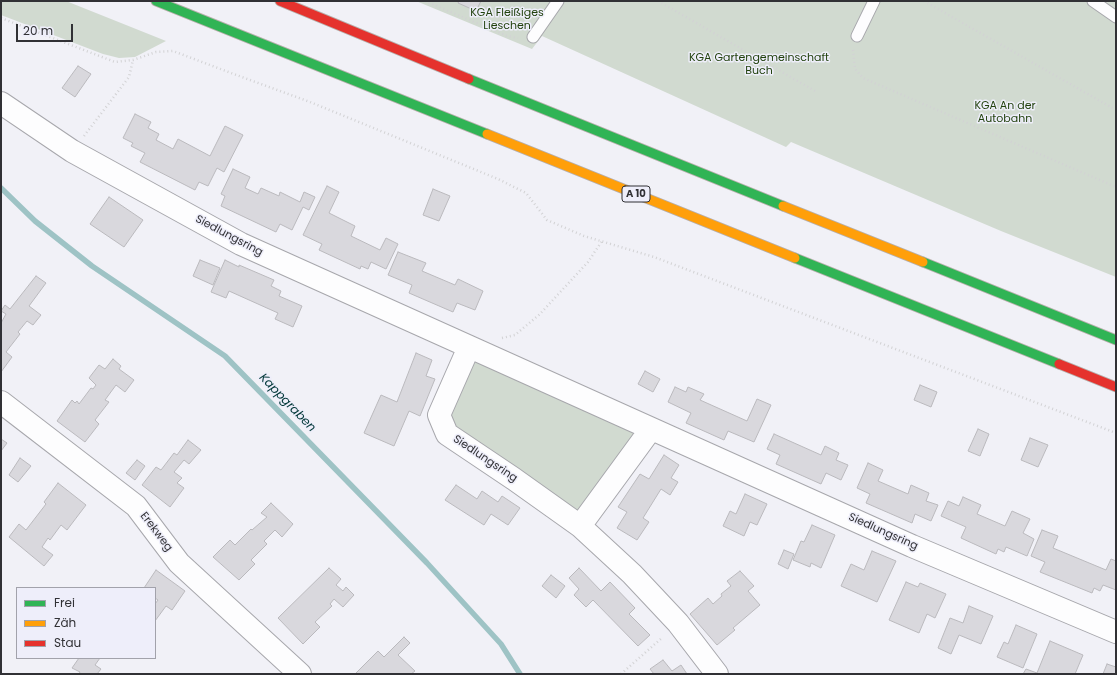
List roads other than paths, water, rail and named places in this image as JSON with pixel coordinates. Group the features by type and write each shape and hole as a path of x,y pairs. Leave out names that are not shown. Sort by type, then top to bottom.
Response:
{"highway":[{"name":"A 10","path":"156,1 1116,387"},
{"path":"280,1 680,165 1116,340"}],"street":[{"name":"Siedlungsring","path":"1,103 72,151 241,244 912,546 1116,632"},
{"name":"Siedlungsring","path":"469,347 439,414 447,434 580,526 632,574 678,623 717,674"},
{"name":"Erekweg","path":"1,402 136,506 179,563 300,674"},
{"path":"580,526 651,429"}],"lane":[{"path":"533,37 558,1"},
{"path":"857,36 874,1"},
{"path":"1093,1 1116,17"}],"waterway":[{"name":"Kappgraben","path":"1,188 35,221 92,266 225,356 427,563 501,644 520,674"}],"park label":[{"name":"KGA Fleißiges Lieschen","path":"507,19"},
{"name":"KGA Gartengemeinschaft Buch","path":"759,64"},
{"name":"KGA An der Autobahn","path":"1005,112"}]}
